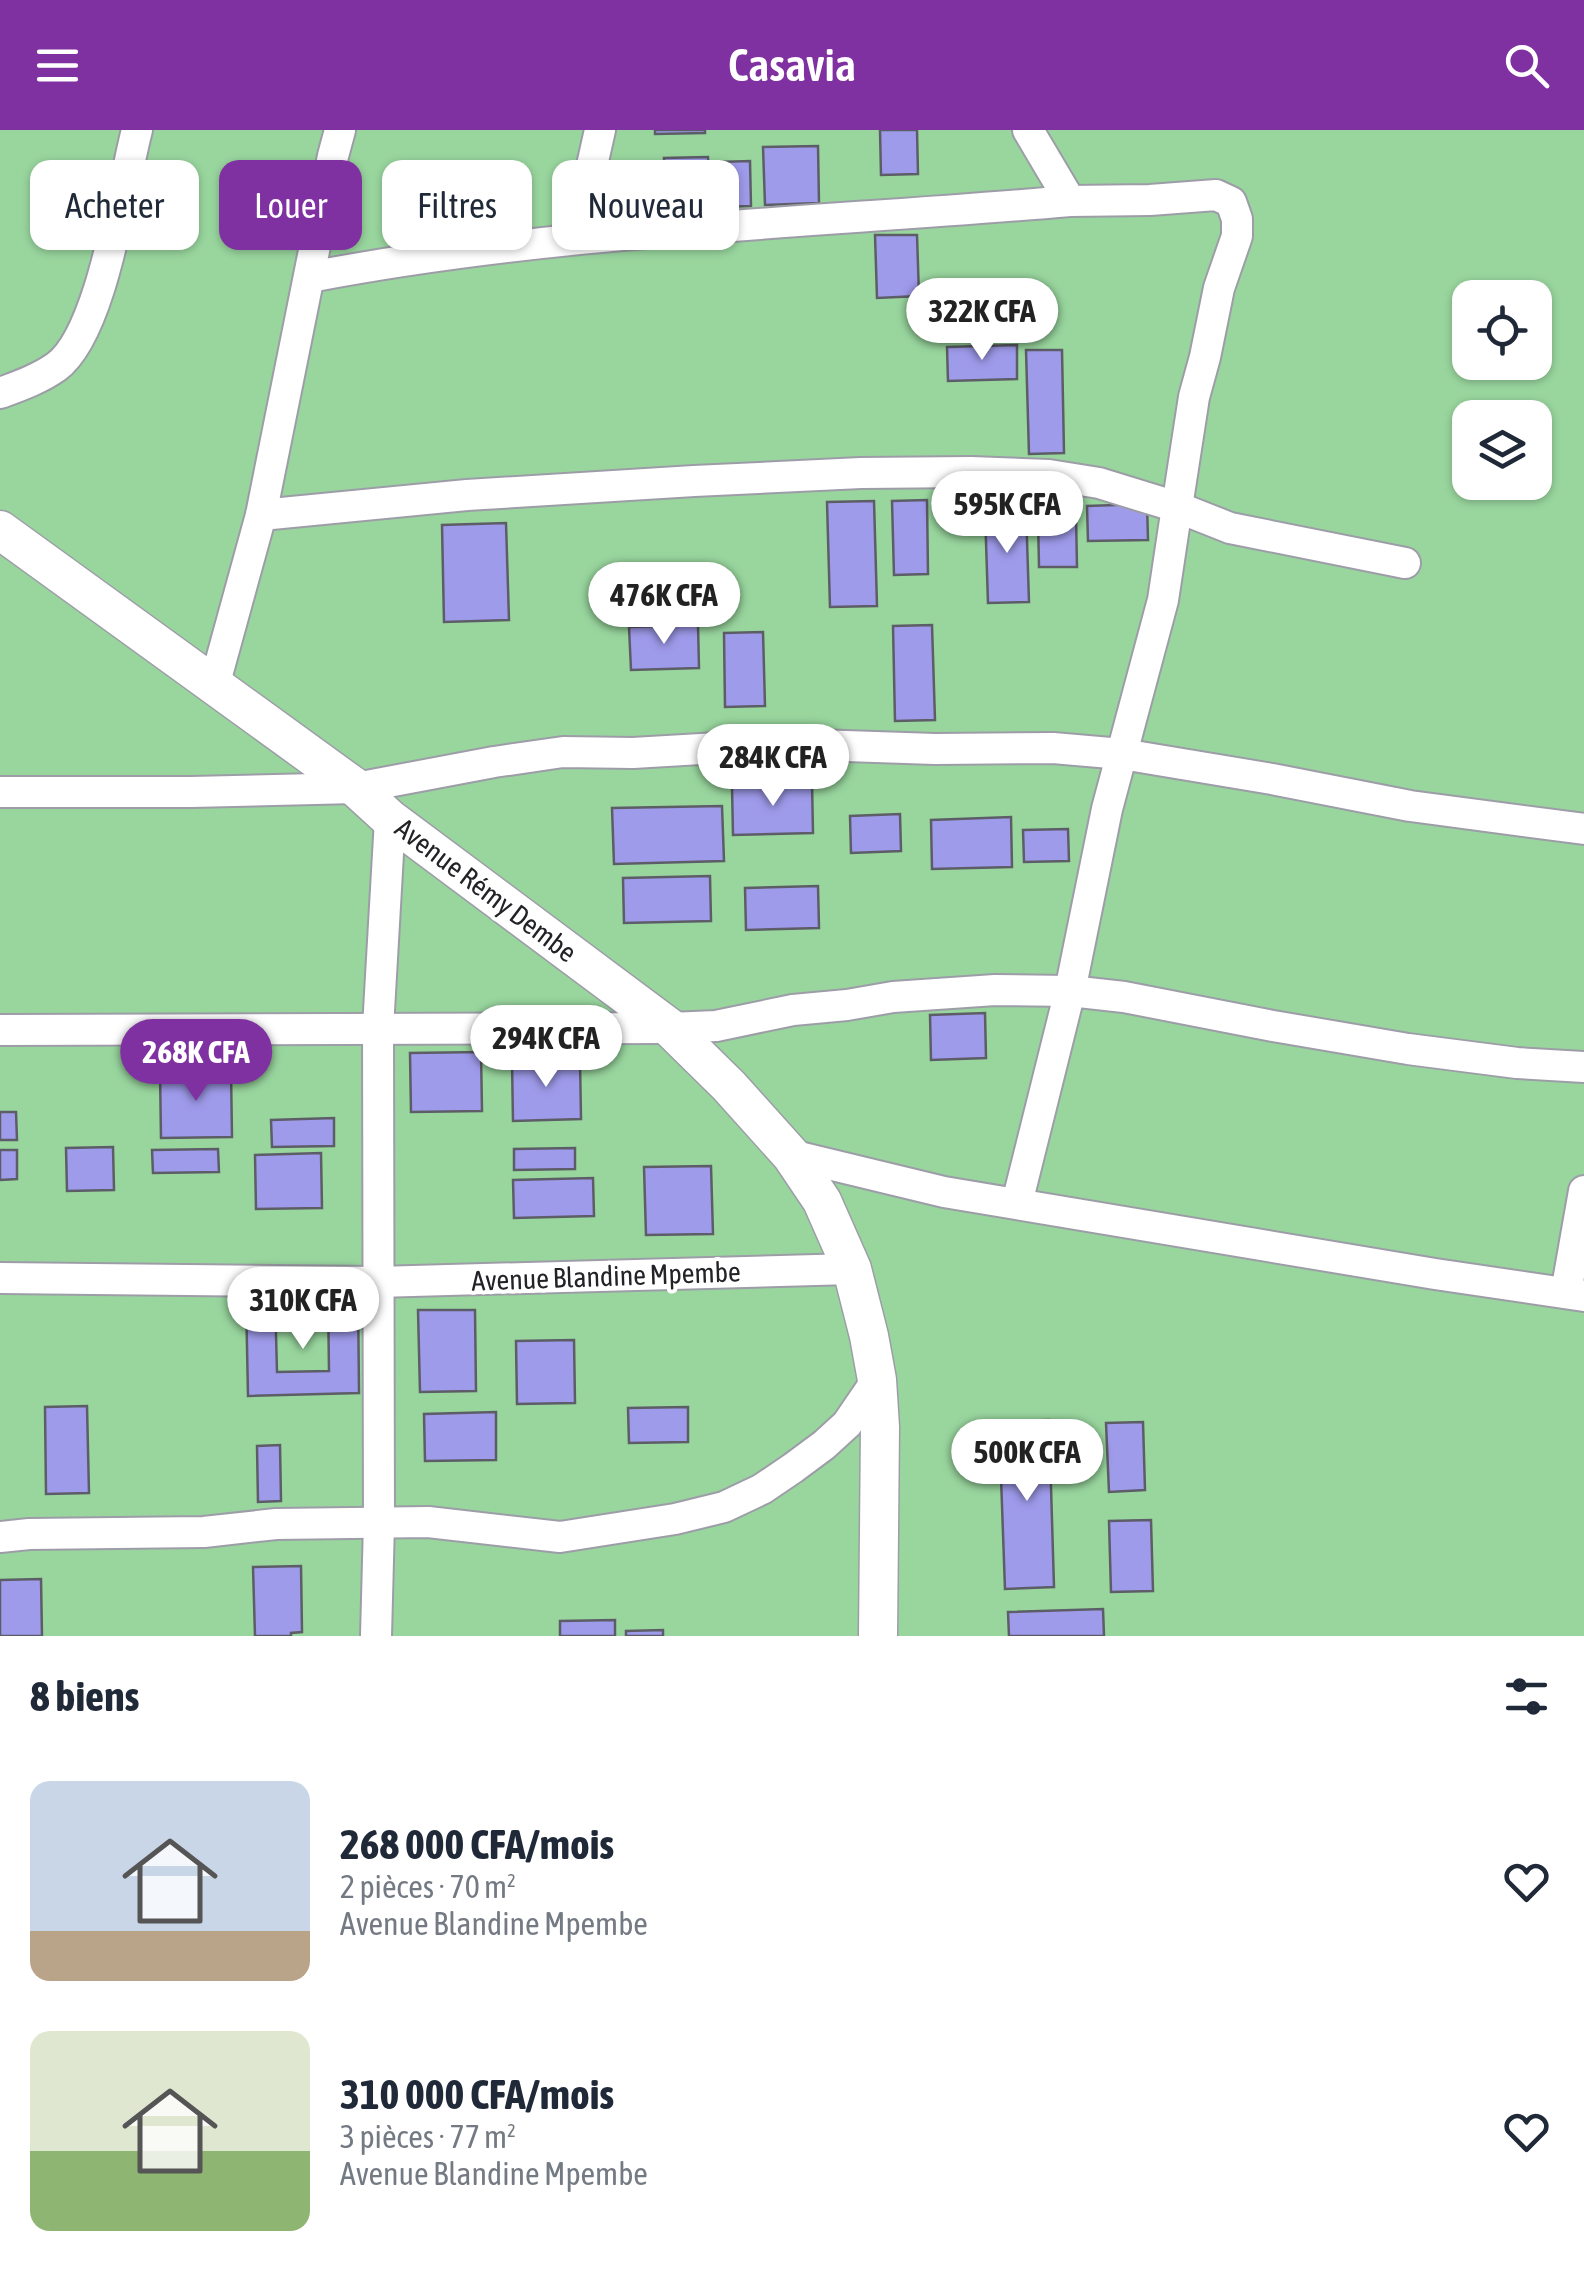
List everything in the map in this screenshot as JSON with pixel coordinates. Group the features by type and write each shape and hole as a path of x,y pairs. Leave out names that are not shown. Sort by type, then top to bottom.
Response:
{"street":[{"path":"0,393 58,366 74,349 90,316 105,268 137,130"},
{"path":"214,686 261,515 340,130"},
{"path":"593,160 600,130"},
{"path":"1028,130 1070,202"},
{"path":"739,226 1216,195 1231,202 1237,219 1237,236 1218,288 1194,396 1163,600 1107,809 1070,991 1016,1204"},
{"path":"310,276 552,241"},
{"path":"261,515 466,495 694,480 897,472 1049,475 1099,483 1230,528 1405,563"},
{"name":"Avenue Rémy Dembe","path":"0,530 356,788 390,819 670,1028 792,1155 822,1201 852,1269 877,1380 878,1636"},
{"path":"0,792 356,788 563,752 633,753 786,744 1053,748 1122,754 1410,806 1584,829"},
{"path":"376,1636 380,1524 378,1028 390,819"},
{"path":"0,1030 670,1028 716,1026 793,1010 943,992 1070,991 1124,997 1408,1049 1584,1067"},
{"path":"792,1155 944,1192 1575,1294 1584,1191"},
{"name":"Avenue Blandine Mpembe","path":"0,1278 378,1282 852,1269"},
{"path":"0,1537 204,1532 276,1524 428,1522 560,1537 675,1520 724,1507 762,1489 824,1446 847,1424 877,1380"}],"green space":[{"path":"0,130 1584,130 1584,1636 0,1636"}],"building":[{"path":"655,130 705,130 705,133 655,134"},
{"path":"880,130 917,130 918,174 881,175"},
{"path":"818,146 819,203 765,205 763,147"},
{"path":"708,157 708,160 664,160"},
{"path":"739,161 750,161 751,206 739,206"},
{"path":"875,235 917,235 919,296 877,298"},
{"path":"1017,345 1017,379 948,381 947,347"},
{"path":"1026,350 1062,350 1064,453 1029,454"},
{"path":"927,500 928,574 894,575 892,501"},
{"path":"874,501 877,606 830,607 827,502"},
{"path":"1147,504 1148,540 1088,541 1087,506"},
{"path":"1026,509 1029,602 988,603 985,511"},
{"path":"1038,516 1076,516 1077,567 1039,567"},
{"path":"506,523 509,620 444,622 442,525"},
{"path":"698,625 699,668 631,670 629,627"},
{"path":"932,625 935,720 895,721 893,626"},
{"path":"763,632 765,706 725,707 724,633"},
{"path":"812,783 813,833 733,835 732,786"},
{"path":"722,806 724,861 614,864 612,808"},
{"path":"900,814 901,851 851,853 850,816"},
{"path":"1011,817 1012,867 932,869 931,820"},
{"path":"1068,829 1069,861 1024,862 1023,830"},
{"path":"710,876 711,921 624,923 623,878"},
{"path":"818,886 819,928 746,930 745,888"},
{"path":"985,1013 986,1058 931,1060 930,1015"},
{"path":"481,1052 482,1111 411,1112 410,1053"},
{"path":"580,1060 581,1119 513,1121 512,1061"},
{"path":"231,1071 232,1137 161,1138 160,1072"},
{"path":"0,1112 16,1112 17,1140 0,1140"},
{"path":"334,1118 334,1146 272,1147 271,1120"},
{"path":"113,1147 114,1190 67,1191 66,1148"},
{"path":"575,1148 575,1169 514,1170 514,1149"},
{"path":"218,1149 219,1172 153,1173 152,1150"},
{"path":"0,1150 17,1150 17,1179 0,1180"},
{"path":"321,1153 322,1208 256,1209 255,1155"},
{"path":"711,1166 713,1234 646,1235 644,1167"},
{"path":"593,1178 594,1216 514,1218 513,1180"},
{"path":"358,1295 359,1393 248,1396 246,1297 275,1297 277,1372 329,1371 328,1296"},
{"path":"418,1310 475,1310 476,1391 420,1392"},
{"path":"574,1340 575,1403 517,1404 516,1341"},
{"path":"87,1406 89,1493 46,1494 45,1407"},
{"path":"688,1407 688,1442 629,1443 628,1408"},
{"path":"496,1412 496,1460 425,1461 424,1414"},
{"path":"1049,1420 1054,1587 1005,1589 999,1421"},
{"path":"1143,1422 1145,1490 1109,1492 1106,1423"},
{"path":"280,1445 281,1501 258,1502 257,1446"},
{"path":"1151,1520 1153,1591 1111,1592 1109,1521"},
{"path":"301,1566 302,1632 291,1636 255,1636 253,1567"},
{"path":"41,1579 42,1636 0,1636 0,1580"},
{"path":"1103,1609 1104,1636 1009,1636 1008,1612"},
{"path":"615,1620 615,1636 560,1636 560,1621"},
{"path":"663,1630 663,1636 626,1636 626,1631"}]}
